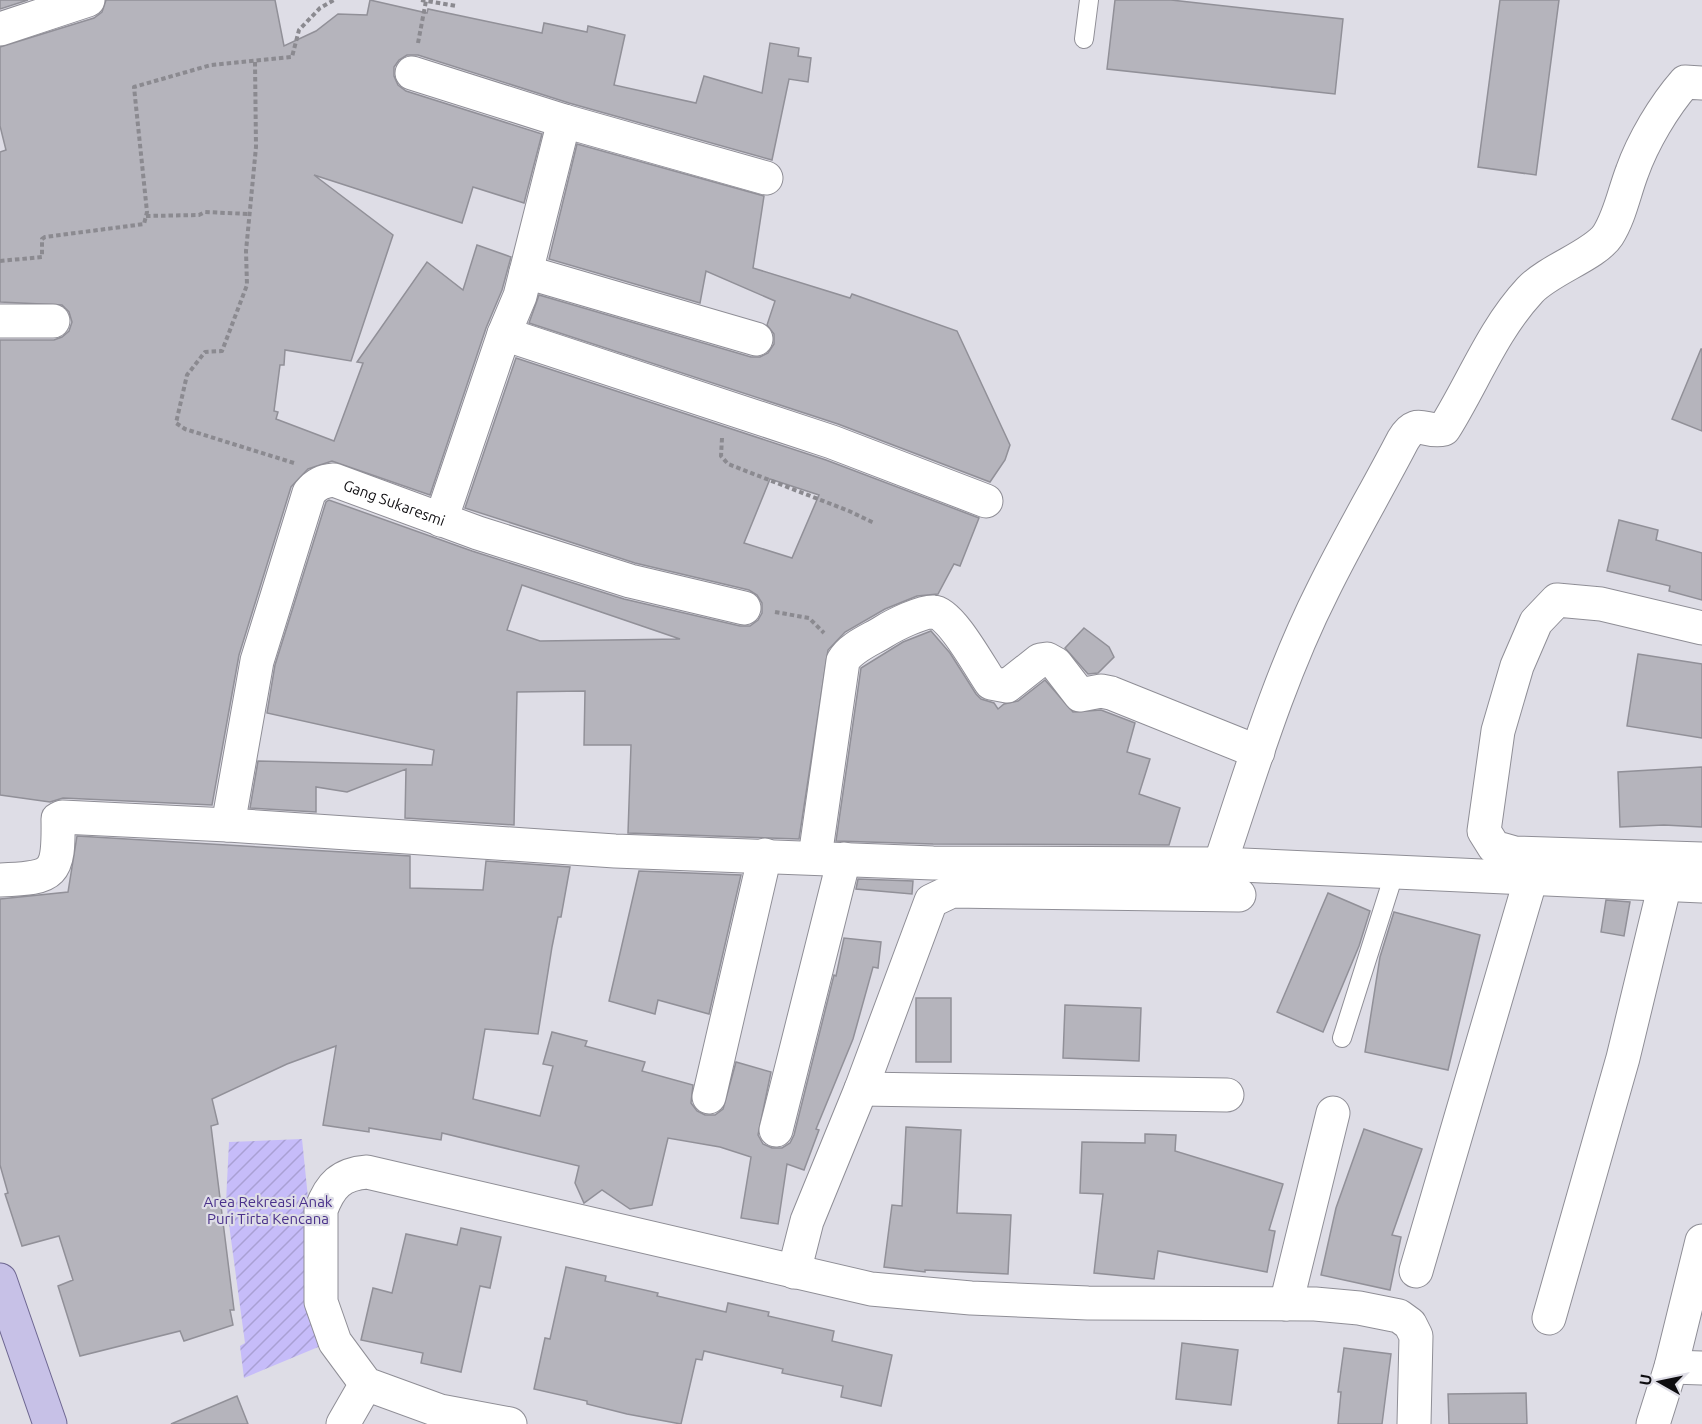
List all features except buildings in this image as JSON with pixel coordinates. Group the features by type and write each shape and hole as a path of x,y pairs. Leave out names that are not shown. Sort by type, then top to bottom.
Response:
{"main road":[{"path":"0,1280 50,1424"}],"street":[{"path":"0,29 88,0"},
{"path":"412,73 564,121 766,178"},
{"path":"1220,864 1258,752 1322,590 1408,431 1420,425 1444,429 1496,336 1531,289 1574,259 1599,247 1617,217 1633,169 1653,129 1685,81 1702,82"},
{"path":"441,520 504,334 520,296 564,121"},
{"path":"526,272 756,339"},
{"path":"0,321 53,321"},
{"path":"504,334 832,442 986,501"},
{"name":"Gang Sukaresmi","path":"228,825 257,661 288,555 309,493 315,485 334,480 441,520 630,581 744,608"},
{"path":"1702,628 1601,604 1557,600 1536,622 1517,666 1498,731 1484,831 1494,847 1515,853 1702,859"},
{"path":"776,1131 830,858 846,656 897,624 933,612 940,614 950,622 992,683 1007,686 1040,660 1047,659 1056,664 1080,695 1101,691 1111,693 1258,752"},
{"path":"0,880 33,879 49,872 56,865 58,819 62,817 228,825 603,850 933,863 1220,864 1702,886"},
{"path":"709,1097 765,855"},
{"path":"1416,1271 1531,878"},
{"path":"1549,1318 1623,1058 1665,885"},
{"path":"794,1272 807,1221 861,1089 931,901 952,891 1239,895"},
{"path":"861,1089 1227,1095"},
{"path":"1286,1304 1334,1113"},
{"path":"510,1424 436,1417 366,1384 335,1342 321,1302 321,1210 326,1195 337,1180 349,1173 367,1172 871,1289 971,1298 1088,1304 1286,1304 1380,1310 1399,1316 1410,1324 1416,1336 1414,1424"},
{"path":"1653,1424 1687,1368 1702,1241"},
{"path":"343,1424 366,1384"}],"lane":[{"path":"1084,39 1089,0"},
{"path":"1342,1038 1395,871"}],"path":[{"path":"0,261 42,257 42,239 45,237 144,224 146,216 141,140 132,93 134,87 211,65 292,57 299,30 320,8 334,0"},
{"path":"412,73 424,0 456,6"},
{"path":"255,62 256,147 249,214 247,285 222,351 205,352 187,375 176,423 185,429 241,445 334,480"},
{"path":"146,216 199,215 205,212 249,214"},
{"path":"731,409 720,448 723,459 728,464 874,523"},
{"path":"744,608 809,618 846,656"}],"green space":[{"name":"Area Rekreasi Anak Puri Tirta Kencana","path":"302,1139 323,1345 244,1378 240,1346 245,1343 226,1202 229,1142"}]}
